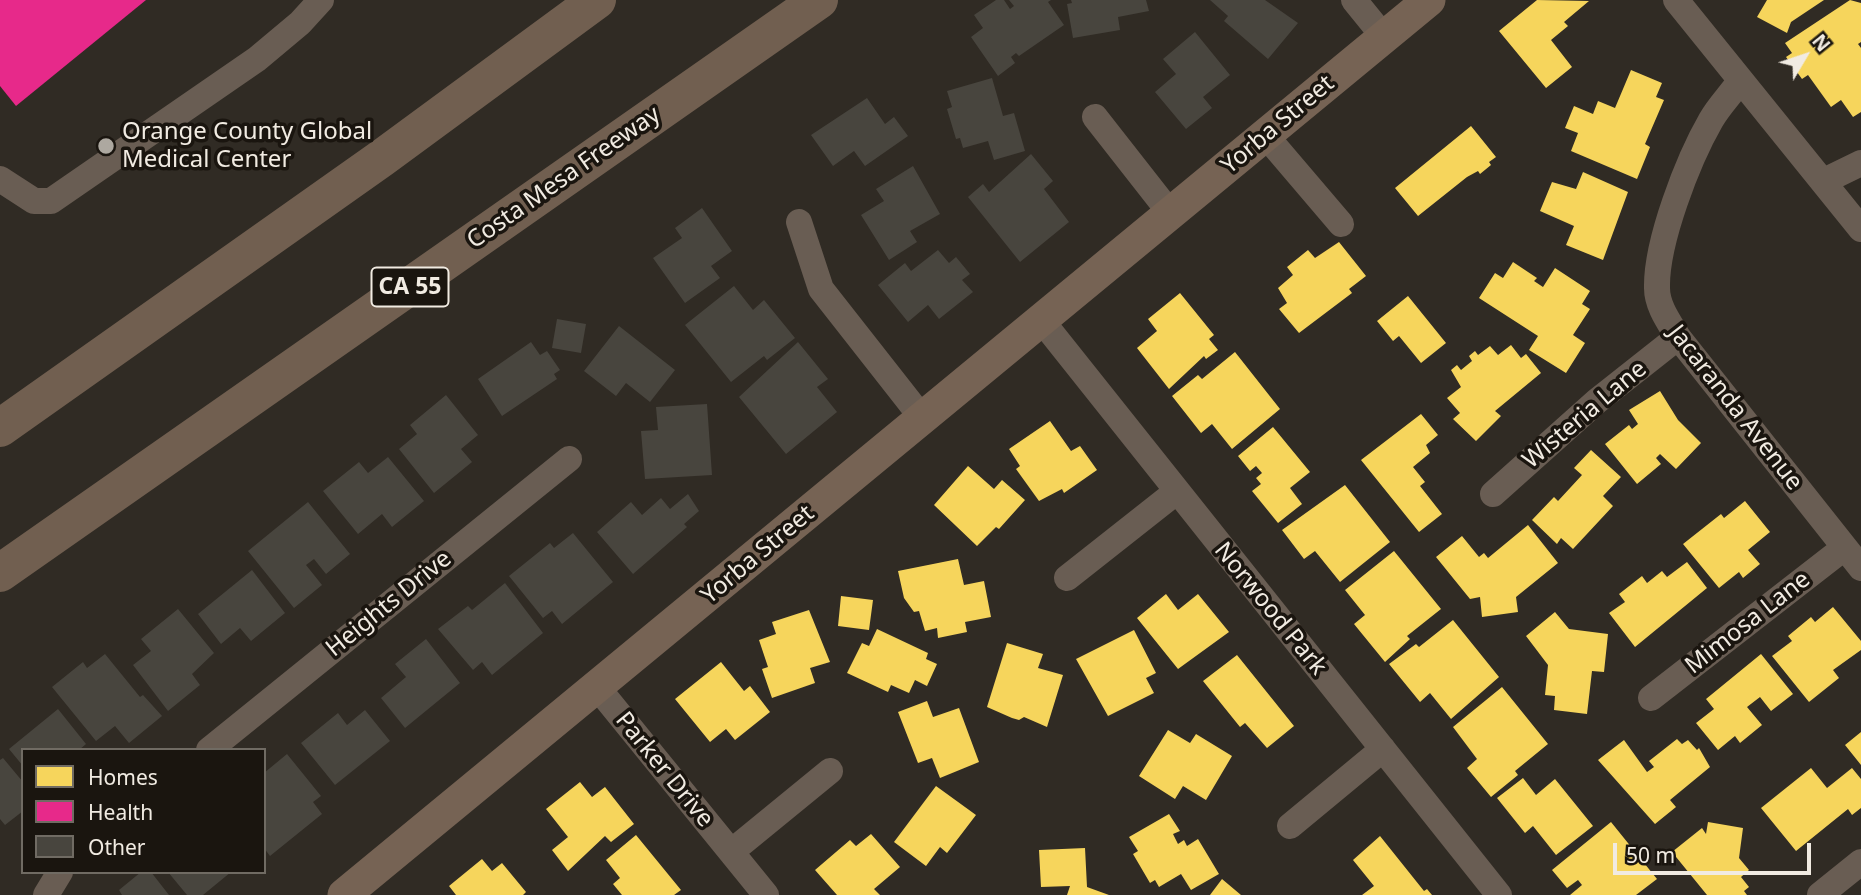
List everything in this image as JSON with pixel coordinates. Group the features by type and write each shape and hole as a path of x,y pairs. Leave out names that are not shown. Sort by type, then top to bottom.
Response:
{"highway":[{"path":"2,425 382,158 597,0"},
{"name":"Costa Mesa Freeway","path":"0,573 819,0"}],"main road":[{"name":"Yorba Street","path":"355,892 597,687 1429,0"}],"street":[{"path":"0,179 34,201 51,201 257,59 300,23 321,0"},
{"path":"1354,0 1384,37"},
{"path":"1676,0 1861,229"},
{"name":"Jacaranda Avenue","path":"1740,81 1712,120 1679,193 1660,251 1657,290 1663,313 1678,337 1861,568"},
{"path":"1094,117 1171,214"},
{"path":"1266,136 1341,224"},
{"path":"1824,181 1861,163"},
{"path":"799,222 821,289 923,419"},
{"name":"Norwood Park","path":"1042,321 1499,895"},
{"name":"Wisteria Lane","path":"1493,494 1597,401 1678,337"},
{"name":"Heights Drive","path":"211,748 569,459"},
{"path":"1067,578 1176,492"},
{"name":"Mimosa Lane","path":"1651,698 1844,548"},
{"name":"Parker Drive","path":"597,687 766,895"},
{"path":"1290,826 1383,749"},
{"name":"Parker Drive","path":"731,852 830,771"},
{"path":"1820,895 1861,862"},
{"path":"46,895 59,874"}],"building: Homes":[{"path":"1537,0 1589,1 1564,22 1568,26 1551,40 1572,67 1546,88 1499,31"},
{"path":"1767,0 1824,0 1791,22 1787,33 1757,17"},
{"path":"1850,0 1861,3 1861,42 1858,44 1861,48 1861,112 1853,117 1841,100 1831,107 1808,75 1802,79 1786,57 1792,53 1785,43"},
{"path":"1631,70 1662,83 1656,97 1664,100 1645,144 1650,147 1637,179 1571,151 1578,133 1565,128 1574,106 1593,114 1598,101 1615,108"},
{"path":"1471,126 1496,157 1480,174 1478,171 1467,177 1418,216 1395,188"},
{"path":"1583,172 1628,192 1603,260 1566,245 1574,226 1540,211 1552,182 1576,189"},
{"path":"1339,242 1366,276 1349,289 1352,293 1299,333 1279,309 1287,303 1278,288 1293,275 1287,267 1308,250 1315,258"},
{"path":"1513,262 1537,278 1534,281 1543,287 1555,268 1590,291 1582,304 1590,309 1573,335 1585,343 1566,373 1529,350 1538,336 1479,298 1495,273 1503,278"},
{"path":"1180,293 1214,335 1209,339 1218,350 1206,359 1204,356 1169,389 1137,348 1157,331 1148,319"},
{"path":"1408,296 1446,343 1421,363 1399,336 1393,341 1377,321"},
{"path":"1511,345 1521,358 1526,354 1541,373 1495,411 1501,416 1476,441 1453,419 1460,413 1447,398 1461,387 1451,370 1457,365 1461,370 1472,361 1469,356 1475,351 1478,355 1490,346 1498,355"},
{"path":"1235,352 1280,409 1232,449 1212,424 1201,433 1172,396 1198,375 1202,379"},
{"path":"1660,391 1678,420 1701,443 1676,469 1660,454 1656,458 1661,464 1637,484 1605,444 1629,425 1632,429 1638,424 1629,410"},
{"path":"1421,414 1438,435 1426,445 1430,453 1413,467 1425,482 1420,486 1442,514 1419,532 1361,460"},
{"path":"1050,421 1071,451 1080,446 1097,470 1064,493 1062,489 1039,501 1016,469 1020,466 1009,449"},
{"path":"1273,427 1310,472 1290,488 1302,504 1278,523 1252,491 1261,484 1256,478 1262,473 1256,466 1250,471 1238,456"},
{"path":"1591,450 1621,477 1603,496 1613,506 1573,549 1561,538 1557,544 1532,520 1554,497 1558,501 1582,475 1574,468"},
{"path":"968,466 994,489 1002,480 1025,500 999,529 996,527 977,546 934,505"},
{"path":"1345,485 1390,542 1340,582 1315,551 1304,559 1282,530"},
{"path":"1745,501 1770,532 1748,550 1760,564 1743,578 1739,572 1719,588 1683,544 1721,514 1724,518"},
{"path":"1528,525 1558,563 1516,597 1518,612 1482,617 1480,597 1470,599 1436,557 1462,536 1479,557 1484,553 1488,558"},
{"path":"1394,551 1441,609 1407,636 1410,639 1385,662 1354,624 1365,615 1345,590"},
{"path":"958,559 964,585 984,581 991,617 965,622 967,632 938,638 937,628 925,631 919,611 914,612 904,598 898,571"},
{"path":"1687,562 1707,588 1635,647 1609,613 1625,602 1619,594 1642,576 1647,583 1662,571 1667,577"},
{"path":"1166,594 1178,610 1198,594 1229,632 1178,669 1137,618"},
{"path":"841,596 873,600 869,630 838,626"},
{"path":"1833,607 1861,641 1861,650 1833,670 1839,678 1809,702 1772,656 1792,641 1788,636 1811,617 1815,622"},
{"path":"809,610 830,662 810,668 815,683 772,698 762,669 768,667 759,640 776,634 772,622"},
{"path":"1555,612 1569,629 1608,634 1604,672 1592,671 1587,714 1554,710 1555,696 1545,695 1548,665 1526,636"},
{"path":"1453,620 1499,677 1451,719 1430,693 1420,702 1389,664 1416,644 1419,647"},
{"path":"877,629 928,653 926,659 937,664 927,686 915,680 909,693 891,685 888,692 847,673 862,643 869,646"},
{"path":"1134,630 1156,673 1146,678 1154,693 1108,716 1076,659"},
{"path":"1007,643 1043,654 1038,668 1063,675 1047,727 1024,717 1019,720 1012,718 987,707"},
{"path":"1761,654 1793,694 1771,711 1760,697 1747,707 1762,725 1740,743 1735,736 1718,750 1696,723 1714,709 1706,699"},
{"path":"1237,655 1294,726 1267,748 1245,723 1240,727 1203,681"},
{"path":"721,662 744,691 750,686 770,712 735,740 726,729 710,742 675,699"},
{"path":"1502,687 1548,744 1515,771 1518,775 1491,797 1467,768 1477,759 1453,727"},
{"path":"927,701 933,717 959,708 979,762 940,778 932,758 918,763 898,712"},
{"path":"1168,730 1190,743 1196,734 1232,756 1206,800 1183,786 1175,799 1139,776"},
{"path":"1861,732 1861,765 1845,745"},
{"path":"1677,739 1682,744 1688,740 1697,750 1699,748 1710,767 1670,800 1676,807 1655,824 1598,760 1624,740 1647,772 1654,767 1649,761"},
{"path":"1811,768 1827,788 1852,768 1861,779 1861,808 1852,815 1848,809 1796,851 1761,808"},
{"path":"1523,778 1536,795 1555,779 1593,826 1556,855 1533,826 1525,833 1497,798"},
{"path":"580,782 592,797 605,787 634,824 611,842 605,836 568,871 552,850 568,837 546,809"},
{"path":"936,786 976,815 947,853 940,847 926,866 894,842"},
{"path":"1169,814 1180,831 1173,834 1178,844 1184,840 1187,846 1198,839 1219,874 1191,890 1181,874 1159,887 1155,880 1150,883 1133,854 1138,851 1129,837"},
{"path":"1611,822 1657,879 1636,895 1570,895 1582,885 1578,880 1567,888 1552,870"},
{"path":"1708,822 1743,828 1739,858 1749,870 1741,877 1749,887 1744,891 1747,895 1707,895 1672,852 1702,828 1706,834"},
{"path":"871,834 900,867 874,889 880,895 837,895 815,870 850,840 856,846"},
{"path":"636,835 681,890 674,895 622,895 613,884 620,878 606,860"},
{"path":"1380,836 1424,891 1427,889 1432,895 1362,895 1374,886 1353,860"},
{"path":"1085,848 1087,887 1109,895 1067,895 1070,886 1041,887 1039,850"},
{"path":"482,859 492,871 502,863 526,892 523,895 456,895 449,886"},
{"path":"1222,879 1241,895 1210,895"}],"building: Health":[{"path":"0,0 146,0 16,106 0,86"}],"building: Other":[{"path":"996,0 1004,0 1010,9 1014,6 1009,0 1051,0 1048,2 1064,25 1019,56 1016,53 1011,57 1015,63 998,76 971,37 983,28 974,15"},
{"path":"1071,0 1146,0 1149,11 1118,17 1120,30 1073,38 1067,4 1072,3"},
{"path":"1210,0 1265,0 1298,23 1268,59 1224,21 1228,16"},
{"path":"1195,32 1230,75 1203,97 1212,108 1186,129 1155,92 1176,74 1163,59"},
{"path":"992,78 1003,116 1014,113 1025,151 994,160 988,141 963,148 960,138 956,139 947,109 952,107 947,91"},
{"path":"867,98 885,124 894,117 908,136 865,166 854,151 833,166 811,135"},
{"path":"1031,154 1053,181 1044,189 1069,222 1020,262 968,197 983,184 989,192"},
{"path":"913,166 940,214 910,231 917,242 889,260 861,215 884,201 876,189"},
{"path":"702,208 732,251 711,266 720,278 685,303 653,258 682,238 675,228"},
{"path":"938,250 949,263 956,257 970,274 962,280 973,292 939,319 928,305 908,322 878,285 905,263 911,271"},
{"path":"734,286 753,310 764,300 795,338 767,360 764,356 731,382 685,325"},
{"path":"557,319 586,324 581,353 552,348"},
{"path":"619,326 675,370 650,402 626,383 616,396 584,371"},
{"path":"531,342 540,355 547,351 560,370 554,374 557,379 502,416 478,379"},
{"path":"798,342 828,379 817,387 837,412 786,454 739,397"},
{"path":"446,395 478,435 461,449 472,462 434,493 399,449 417,434 410,425"},
{"path":"707,404 712,475 645,479 641,431 658,430 656,407"},
{"path":"388,457 424,501 392,527 382,514 358,534 323,491 359,462 368,473"},
{"path":"688,494 699,511 684,524 687,527 633,574 597,532 631,502 642,515 661,498 670,509"},
{"path":"308,502 350,554 326,574 314,559 306,565 322,585 294,608 248,551"},
{"path":"573,533 613,582 562,624 552,611 543,618 509,576 550,543 554,548"},
{"path":"252,570 285,613 251,641 240,628 221,644 198,614"},
{"path":"505,583 543,633 492,675 482,662 473,670 438,629 468,606 472,610"},
{"path":"178,609 214,653 192,674 200,685 168,711 133,665 151,651 141,639"},
{"path":"426,639 460,683 405,728 381,698 406,677 395,664"},
{"path":"105,654 140,697 143,695 162,716 129,743 115,726 96,741 52,687 83,662 87,668"},
{"path":"58,709 86,744 81,748 21,748 21,764 9,749"},
{"path":"365,710 390,741 335,785 301,743 338,713 347,725"},
{"path":"287,754 321,796 313,802 322,814 270,856 266,851 266,771"},
{"path":"3,758 21,780 21,813 5,825 0,819 0,760"},
{"path":"139,874 153,874 169,895 122,895 119,890"},
{"path":"170,874 229,874 203,895 187,895"}],"place":[{"name":"Orange County Global Medical Center","path":"106,146"}]}
